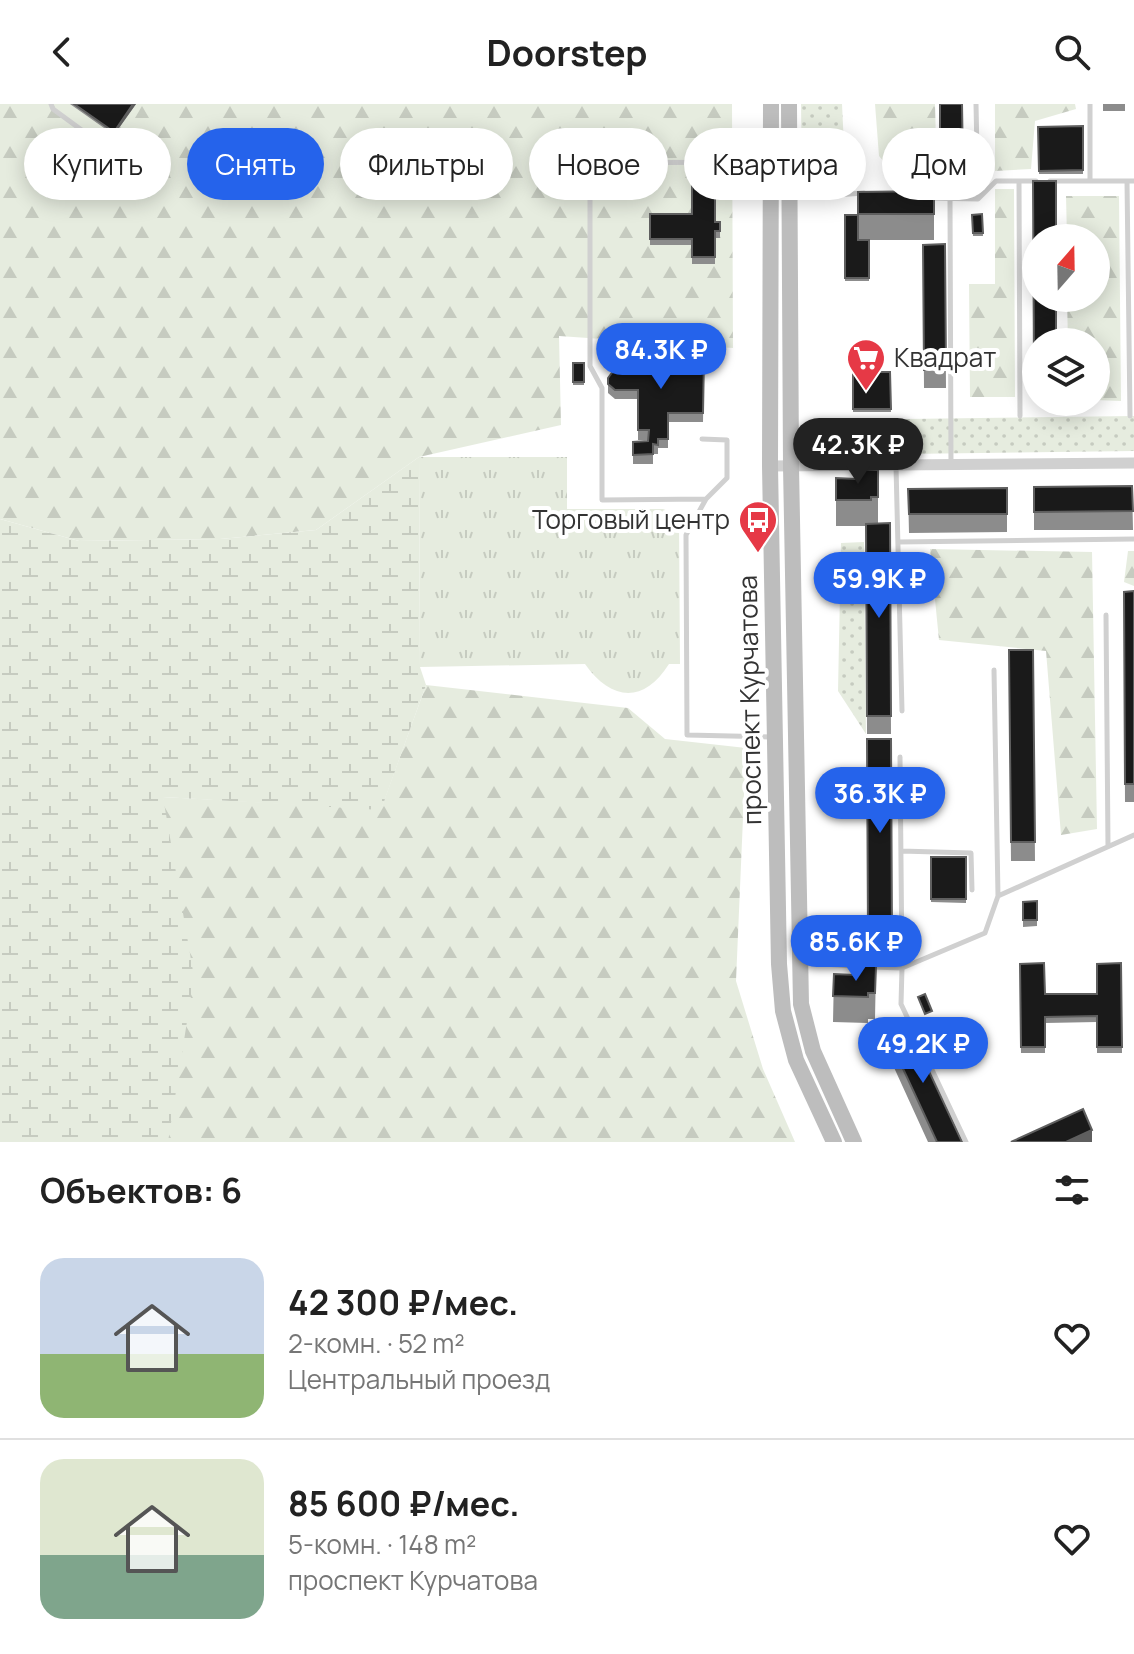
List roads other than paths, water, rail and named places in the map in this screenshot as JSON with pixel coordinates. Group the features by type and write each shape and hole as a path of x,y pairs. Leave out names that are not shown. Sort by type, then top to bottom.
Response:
{"main road":[{"name":"проспект Курчатова","path":"771,104 770,466 779,964 783,1011 796,1060 834,1142"},
{"name":"проспект Курчатова","path":"789,104 789,128"},
{"name":"проспект Курчатова","path":"790,200 791,466 801,1004 813,1051 854,1142"},
{"path":"796,1060 813,1051"}],"street":[{"path":"770,466 1134,463"}],"lane":[{"path":"51,104 53,109 79,128"},
{"path":"976,104 977,128"},
{"path":"1090,104 1090,181"},
{"path":"684,162 590,163 590,366 602,388 602,500 706,499"},
{"path":"1019,181 1020,416"},
{"path":"995,182 1130,181 1130,416"},
{"path":"950,200 951,465"},
{"path":"702,439 727,440 727,478 706,499 686,535 687,735 775,737"},
{"path":"896,465 902,711"},
{"path":"898,542 1134,539"},
{"path":"1106,615 1108,846"},
{"path":"799,963 902,968 985,933 998,896 994,670"},
{"path":"900,757 901,1004 966,1142"},
{"path":"998,896 1134,835"},
{"path":"901,851 971,853 972,890"}],"place":[{"name":"Квадрат","path":"866,392"},
{"name":"Торговый центр","path":"758,554"}]}
